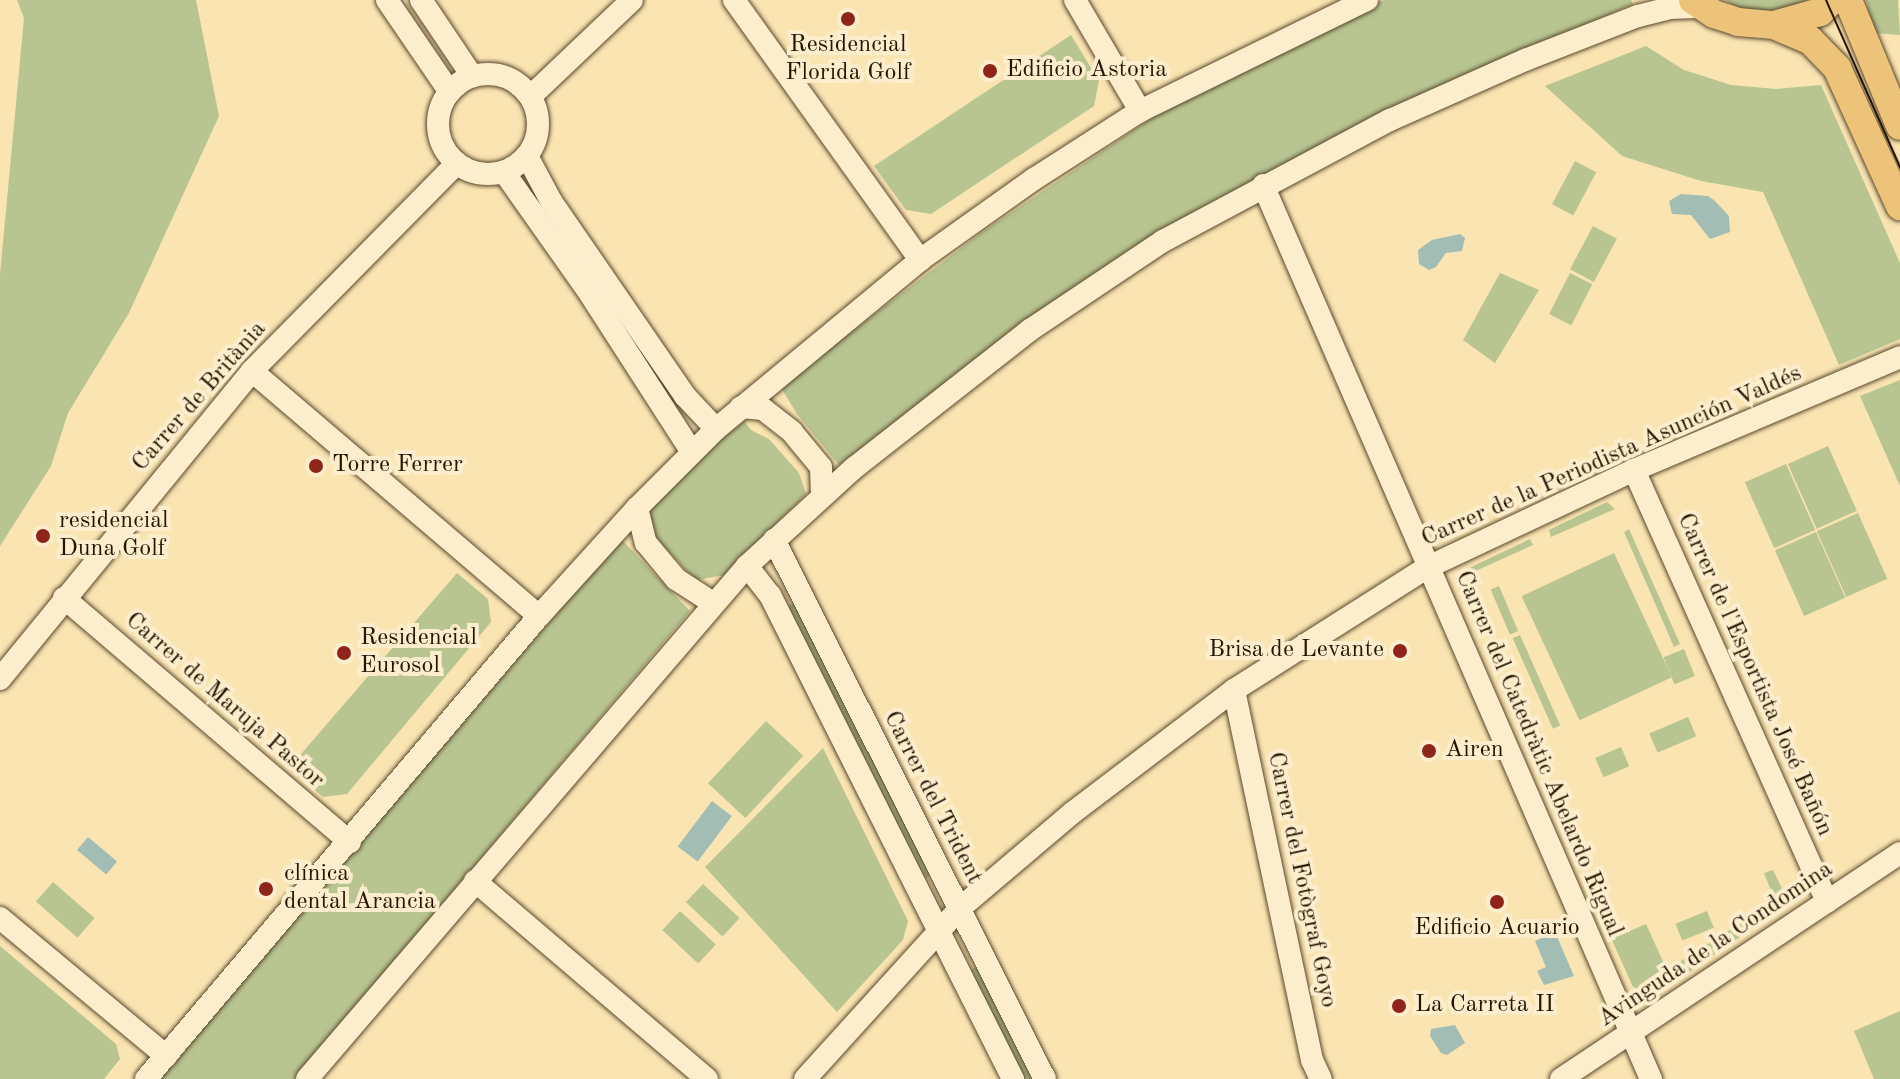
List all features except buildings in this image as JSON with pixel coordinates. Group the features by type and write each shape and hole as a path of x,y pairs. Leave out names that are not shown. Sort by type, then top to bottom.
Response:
{"main road":[{"path":"1774,25 1820,12 1832,0"},
{"path":"1848,0 1900,126"},
{"path":"1698,4 1738,22 1774,25 1810,40 1837,68 1900,206"}],"street":[{"path":"387,0 449,91"},
{"path":"421,0 472,76"},
{"path":"531,96 632,0"},
{"path":"734,0 920,260"},
{"path":"1075,0 1140,111"},
{"path":"146,1079 539,616 637,508 716,429 920,260 1034,179 1140,111 1367,0"},
{"path":"307,1079 747,566 822,495 1030,330 1163,241 1390,120 1525,60 1638,16 1698,4"},
{"path":"472,76 505,76 531,96 539,126 527,156 504,172 471,172 456,164 445,152 438,129 441,105 449,91 472,76"},
{"path":"527,156 551,201 685,396 716,429"},
{"name":"Carrer de Britània","path":"0,679 252,371 456,164"},
{"path":"504,172 590,294 692,452"},
{"name":"Carrer del Catedràtic Abelardo Rigual","path":"1263,185 1651,1079"},
{"name":"Carrer de la Periodista Asunción Valdés","path":"805,1079 959,909 1072,813 1234,690 1428,567 1634,470 1900,357"},
{"path":"252,371 539,616"},
{"path":"741,407 763,409 792,432 821,467 822,495"},
{"name":"Carrer de l'Esportista José Bañón","path":"1634,470 1827,902"},
{"path":"637,508 646,543 676,579 713,603"},
{"name":"Carrer del Trident","path":"774,540 1045,1079"},
{"path":"747,566 770,595 1013,1079"},
{"name":"Carrer de Maruja Pastor","path":"64,598 350,842"},
{"name":"Carrer del Fotògraf Goyo","path":"1234,690 1312,1060 1321,1079"},
{"name":"Avinguda de la Condomina","path":"1561,1079 1900,853"},
{"path":"475,881 707,1079"},
{"path":"0,918 166,1056"}],"green space":[{"path":"17,0 196,0 219,116 129,313 68,413 51,466 0,546 0,274 24,18"},
{"path":"1384,0 1631,0 1633,4 1446,86 1019,327 839,465 797,414 780,386 981,233 1152,118 1300,38"},
{"path":"1725,0 1808,0 1782,11 1744,10"},
{"path":"1866,0 1898,0 1900,35 1874,33"},
{"path":"1071,35 1099,81 1094,106 931,214 906,210 874,166"},
{"path":"1646,46 1684,70 1731,85 1776,89 1821,85 1900,263 1900,339 1839,365 1763,192 1701,181 1622,156 1545,86"},
{"path":"1575,161 1596,172 1573,216 1552,204"},
{"path":"1593,226 1617,239 1594,282 1570,269"},
{"path":"1500,273 1539,290 1495,363 1463,340"},
{"path":"1570,273 1592,284 1571,325 1549,314"},
{"path":"1900,380 1900,486 1860,396"},
{"path":"741,417 751,430 769,439 799,473 806,494 725,575 695,580 650,531 650,506"},
{"path":"1828,446 1857,511 1817,529 1788,464"},
{"path":"1786,464 1815,530 1774,548 1745,482"},
{"path":"1607,502 1615,509 1551,537 1549,530"},
{"path":"1858,513 1887,579 1846,597 1817,531"},
{"path":"1629,529 1680,644 1674,647 1624,532"},
{"path":"1816,532 1845,598 1804,616 1775,550"},
{"path":"621,539 690,611 294,1079 156,1079"},
{"path":"1530,539 1533,545 1471,573 1467,569"},
{"path":"1614,553 1672,677 1579,720 1522,596"},
{"path":"457,573 488,599 491,622 347,794 323,797 289,768"},
{"path":"1499,586 1518,631 1510,635 1491,590"},
{"path":"796,602 934,874 926,878 787,607"},
{"path":"1520,635 1560,725 1553,729 1513,638"},
{"path":"1684,649 1695,676 1674,684 1664,657"},
{"path":"1688,717 1696,736 1658,753 1649,733"},
{"path":"766,721 803,756 745,818 708,783"},
{"path":"1621,747 1629,766 1603,777 1595,758"},
{"path":"823,748 908,921 903,940 837,1012 705,867"},
{"path":"1773,870 1789,903 1656,995 1633,987 1598,909 1609,905 1623,934 1646,924 1667,970 1775,901 1764,873"},
{"path":"53,882 95,918 77,938 36,902"},
{"path":"703,884 740,918 723,936 686,902"},
{"path":"680,911 716,944 698,963 662,930"},
{"path":"1707,911 1714,928 1682,940 1675,924"},
{"path":"0,946 116,1044 120,1059 104,1079 0,1079"},
{"path":"978,966 1036,1079 1023,1079 968,971"},
{"path":"1900,1011 1900,1079 1874,1079 1854,1031"}],"water":[{"path":"1681,194 1708,196 1715,201 1729,216 1730,232 1710,239 1691,215 1672,214 1669,201"},
{"path":"1460,234 1465,238 1462,251 1446,253 1436,267 1429,270 1419,264 1418,250 1432,240"},
{"path":"712,801 732,816 698,862 678,847"},
{"path":"88,837 117,861 106,874 77,850"},
{"path":"1555,932 1574,976 1544,985 1537,971 1546,967 1535,941"},
{"path":"1455,1025 1465,1043 1447,1055 1441,1053 1430,1036 1431,1029"}],"tram line":[{"path":"1826,0 1900,167"}],"place":[{"name":"Residencial Florida Golf","path":"848,19"},
{"name":"Edificio Astoria","path":"990,71"},
{"name":"Torre Ferrer","path":"316,466"},
{"name":"residencial Duna Golf","path":"43,536"},
{"name":"Brisa de Levante","path":"1400,651"},
{"name":"Residencial Eurosol","path":"344,653"},
{"name":"Airen","path":"1429,751"},
{"name":"clínica dental Arancia","path":"266,889"},
{"name":"Edificio Acuario","path":"1497,902"},
{"name":"La Carreta II","path":"1399,1006"}]}
